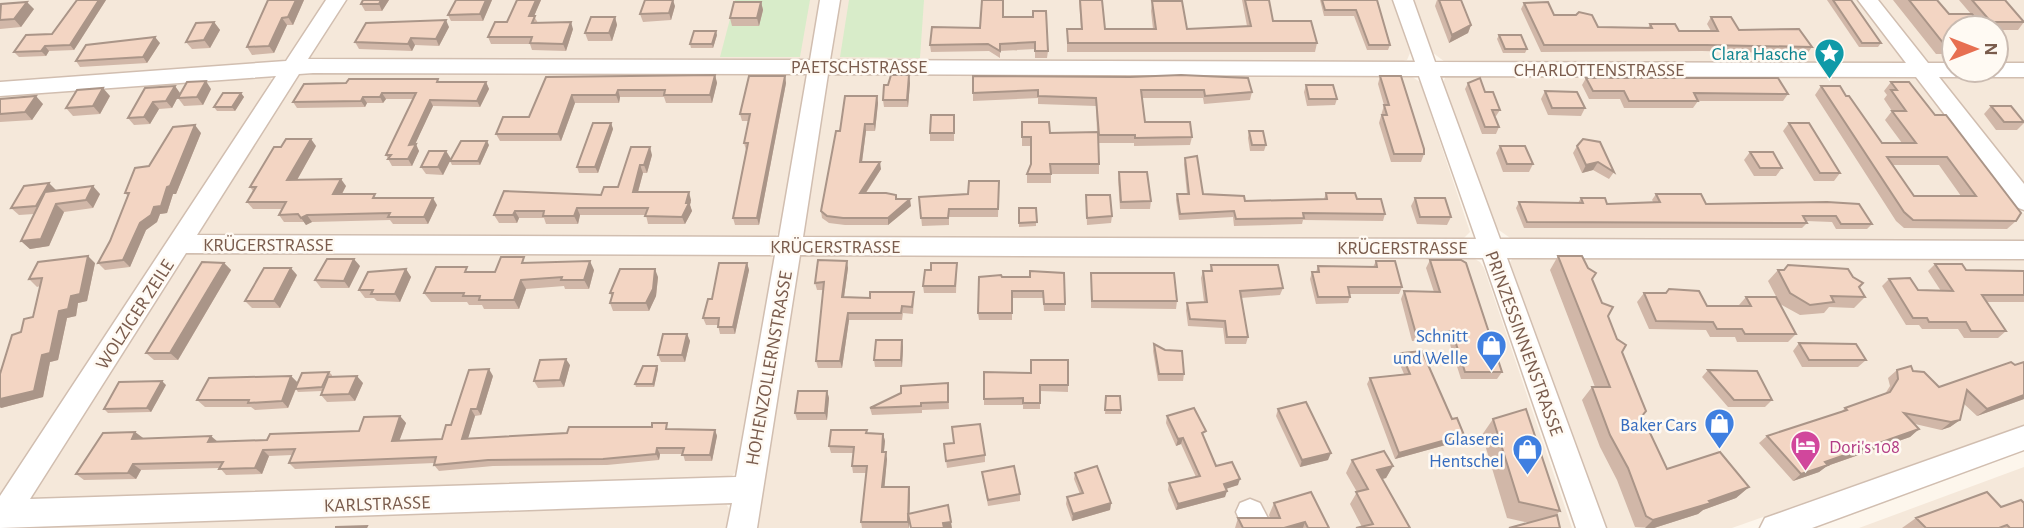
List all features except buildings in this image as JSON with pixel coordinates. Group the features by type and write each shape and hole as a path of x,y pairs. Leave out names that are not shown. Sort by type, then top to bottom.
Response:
{"street":[{"name":"WOLZIGER ZEILE","path":"3,517 336,0"},
{"name":"HOHENZOLLERNSTRASSE","path":"742,528 830,0"},
{"name":"PRINZESSINNENSTRASSE","path":"1403,0 1591,528"},
{"path":"1868,0 2024,201"},
{"name":"PAETSCHSTRASSE","path":"0,89 292,67 1427,68"},
{"name":"CHARLOTTENSTRASSE","path":"1427,68 2024,70"},
{"name":"KRÜGERSTRASSE","path":"178,244 2024,250"},
{"path":"1775,528 2024,438"},
{"name":"KARLSTRASSE","path":"3,517 748,490"}],"shaded area":[{"path":"0,0 327,0 291,55 282,62 0,84"},
{"path":"345,0 822,0 812,55 807,61 309,60"},
{"path":"838,0 1392,0 1410,53 1407,60 1399,62 836,61 830,58"},
{"path":"1413,0 1859,0 1906,60 1903,65 1445,62 1433,53"},
{"path":"1876,0 2024,0 2024,66 2010,66 2010,14 1940,14 1940,64 1930,63"},
{"path":"305,72 803,72 807,76 780,231 774,238 196,236 297,75"},
{"path":"833,73 1408,74 1420,82 1470,232 1464,238 1456,240 804,237 802,234 826,77"},
{"path":"267,75 274,81 0,502 0,93"},
{"path":"1446,75 1913,76 1922,82 2024,214 2024,244 1513,240 1496,228 1443,83"},
{"path":"2010,75 2024,75 2024,187 1944,84 2010,84"},
{"path":"769,252 775,261 739,469 729,479 30,502 28,496 186,253"},
{"path":"800,255 1468,255 1480,262 1484,268 1572,528 752,528"},
{"path":"2024,256 2024,425 1732,528 1604,528 1510,262 1513,258"},
{"path":"2024,467 2024,528 1859,528"},
{"path":"725,502 731,512 728,528 9,528 14,525"}],"green space":[{"path":"735,0 810,0 800,57 720,57"},
{"path":"849,0 924,0 920,58 840,57"}],"place":[{"name":"Clara Hasche","path":"1830,80"},
{"name":"Schnitt und Welle","path":"1491,373"},
{"name":"Baker Cars","path":"1720,451"},
{"name":"Dori's 108","path":"1806,473"},
{"name":"Glaserei Hentschel","path":"1527,476"}]}
